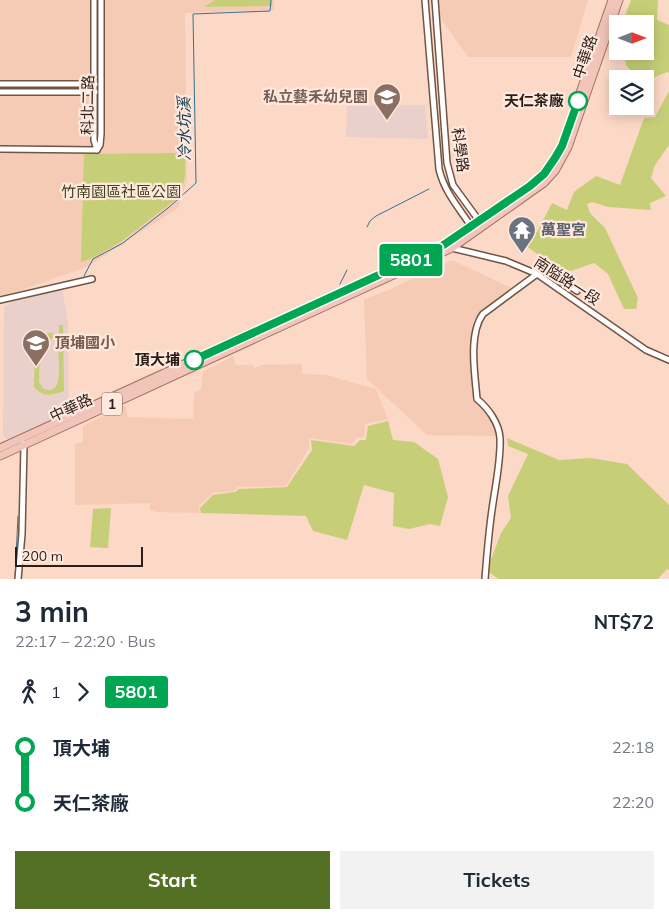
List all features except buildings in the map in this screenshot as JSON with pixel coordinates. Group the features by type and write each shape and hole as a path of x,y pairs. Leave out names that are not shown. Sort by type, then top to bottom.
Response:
{"main road":[{"name":"中華路","path":"0,456 23,442 377,279 442,246 530,186 544,174 555,158 619,0"},
{"name":"中華路","path":"377,279 452,248 544,183 555,170 568,147 600,47 612,1"},
{"name":"中華路","path":"0,448 23,442"}],"street":[{"name":"科北二路","path":"94,0 94,140 97,150"},
{"name":"科北二路","path":"97,150 101,140 101,0"},
{"name":"科學路","path":"425,0 439,169 446,190 471,226"},
{"name":"科學路","path":"435,0 447,163 453,185 458,194 480,220"},
{"path":"0,84 101,84"},
{"path":"0,92 101,92"},
{"path":"0,149 97,150"},
{"path":"471,226 480,229 480,220"},
{"name":"南隘路一段","path":"442,246 506,261 535,273 646,350 669,360"},
{"path":"485,579 500,436 493,417 477,399 474,360 477,322 484,314 535,273 535,268 542,268 577,291"},
{"path":"0,300 92,279"},
{"path":"18,579 22,534 23,442"}],"shaded area":[{"path":"0,0 274,0 274,10 185,13 187,180 178,208 87,267 12,293 0,295"},
{"path":"429,0 588,0 571,57 468,57"},
{"name":"私立藝禾幼兒園","path":"425,105 428,139 346,137 347,106"},
{"path":"452,260 514,289 484,310 473,321 472,355 475,402 483,407 490,417 498,436 427,435 367,379 364,300"},
{"name":"頂埔國小","path":"62,288 68,322 69,412 8,439 4,437 3,430 4,307 12,301"},
{"path":"233,356 236,365 252,365 255,368 262,365 302,364 302,374 326,375 376,389 388,419 365,424 364,437 357,438 352,444 309,438 309,448 286,486 238,487 233,491 213,493 199,506 200,513 156,512 150,510 150,503 75,505 75,444 83,442 83,426 126,405 127,417 193,419 194,393 201,389 203,372"}],"green space":[{"path":"215,0 272,0 272,6 204,7"},
{"path":"631,0 658,0 657,20 669,25 669,73 667,72 654,77 654,70 630,70 626,65 625,60 654,60 654,15 625,15"},
{"path":"669,91 669,145 655,165 651,178 666,196 650,203 651,210 608,207 592,202 587,204 590,213 605,228 638,298 636,309 624,309 608,274 594,263 571,271 553,265 522,243 537,232 552,203 567,210 574,192 596,176 620,185 644,118 655,117"},
{"name":"竹南園區社區公園","path":"185,153 185,176 180,196 122,241 93,258 81,262 84,154"},
{"path":"59,325 63,325 64,391 52,394 41,393 34,387 36,341 41,335 47,333 59,335","holes":["46,338 54,339 58,344 59,375 55,388 50,390 43,388 39,382 40,343"]},
{"path":"388,421 393,440 414,442 438,459 448,497 440,526 430,524 409,529 393,526 394,493 364,485 347,540 313,531 306,516 201,513 200,508 213,495 235,492 239,489 287,487 312,450 311,440 354,446 360,440 366,440 368,426"},
{"path":"507,438 559,460 591,458 627,464 669,505 669,570 667,569 658,579 498,579 487,570 501,533 511,518 508,496 528,454 508,446"},
{"path":"111,508 108,548 90,547 93,509"}],"waterway":[{"name":"冷水坑溪","path":"84,276 93,259 123,243 168,208 196,183 193,14 270,11 271,0"},
{"path":"367,227 376,216 429,189"},
{"path":"340,284 347,270"},
{"path":"15,579 18,516"}],"bus line":[{"name":"5801","path":"194,360 442,246 530,186 544,174 562,146 578,101"}],"place":[{"name":"天仁茶廠","path":"578,101"},
{"name":"私立藝禾幼兒園","path":"387,121"},
{"name":"萬聖宮","path":"522,254"},
{"name":"頂大埔","path":"194,360"},
{"name":"頂埔國小","path":"36,367"}]}
